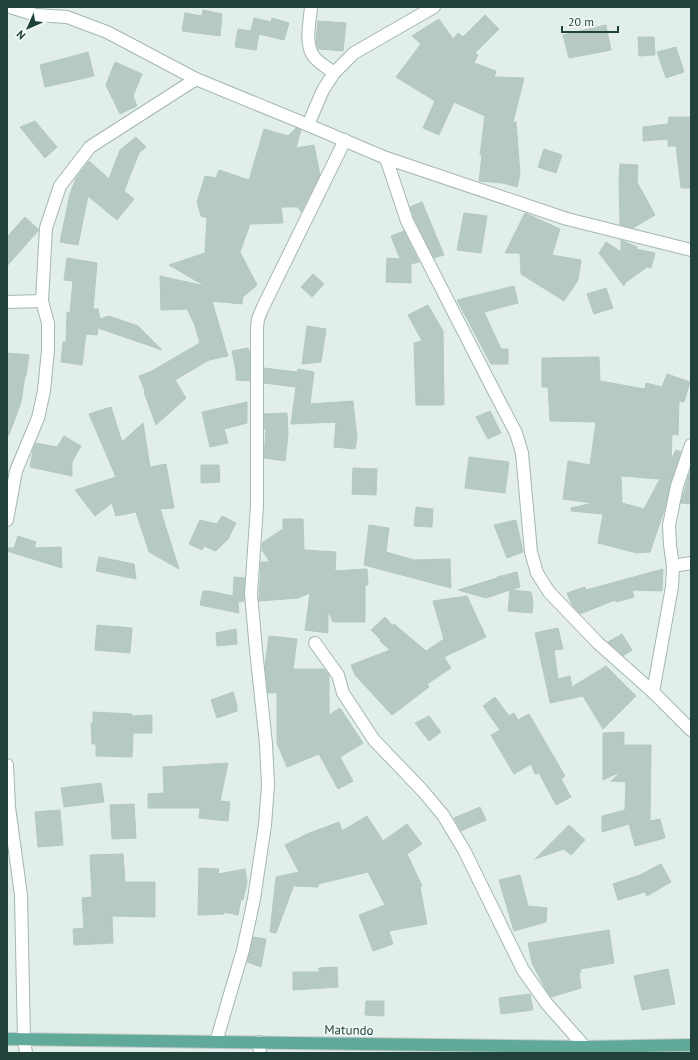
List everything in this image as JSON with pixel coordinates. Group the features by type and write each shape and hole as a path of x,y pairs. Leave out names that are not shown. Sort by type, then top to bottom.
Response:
{"main road":[{"name":"Matundo","path":"7,1039 216,1042 260,1048 585,1047 691,1045"}],"street":[{"path":"10,7 36,16 67,17 87,24 106,32 196,79 308,124 386,158 567,219 691,250"},
{"path":"311,7 309,39 310,49 315,58 334,73"},
{"path":"308,124 323,90 334,73 354,53 434,7"},
{"path":"7,520 16,471 38,418 44,391 48,350 48,323 42,301 46,228 60,186 90,147 196,79"},
{"path":"216,1042 243,950 254,900 265,825 268,785 266,744 251,594 256,506 258,319 345,140"},
{"path":"386,158 408,221 516,433 522,453 531,552 537,573 549,592 598,643 653,692 691,730"},
{"path":"7,302 42,301"},
{"path":"653,692 672,587 673,566 669,525 677,486 691,445"},
{"path":"673,566 691,563"},
{"path":"315,643 338,675 343,693 374,740 422,790 443,815 464,850 523,970 547,1004 585,1047"},
{"path":"7,765 9,807 21,895 24,1039 26,1053"}],"building":[{"path":"203,10 222,14 220,36 182,31 185,13 202,16"},
{"path":"485,15 499,29 475,53 478,55 474,63 496,71 494,77 524,78 513,122 516,122 520,174 517,187 503,183 479,181 482,155 480,155 485,116 454,102 439,135 423,128 435,101 396,77 421,44 412,36 439,19 453,39 458,33 463,37"},
{"path":"254,18 271,22 272,18 289,23 284,40 259,34 256,50 235,47 238,29 251,31"},
{"path":"318,21 346,23 343,51 318,49 316,42"},
{"path":"606,25 611,50 569,58 563,35"},
{"path":"638,37 654,37 655,55 639,56"},
{"path":"676,47 684,72 666,78 657,52"},
{"path":"88,52 94,76 45,87 40,65"},
{"path":"115,62 142,74 133,96 137,106 120,114 106,85"},
{"path":"669,117 691,117 691,188 681,188 676,146 668,146 668,139 643,141 643,127 668,124"},
{"path":"35,121 57,147 45,158 20,127"},
{"path":"296,128 301,130 296,148 314,145 320,175 301,212 297,206 281,207 283,223 250,224 240,252 257,285 243,297 242,304 212,301 228,356 209,360 175,380 186,398 156,425 139,376 150,372 200,343 194,323 187,309 161,310 160,276 205,286 169,265 205,253 207,218 201,216 197,202 205,176 216,178 219,170 249,180 264,129 288,136"},
{"path":"136,137 146,147 139,153 124,191 134,199 117,220 88,196 78,245 60,242 70,194 76,178 89,161 109,179 120,150"},
{"path":"544,149 562,155 556,173 538,167"},
{"path":"620,164 638,165 637,182 655,215 633,228 620,225"},
{"path":"422,202 444,255 434,258 414,218 410,207"},
{"path":"464,213 487,216 481,253 457,250"},
{"path":"525,213 560,229 552,255 581,260 578,280 564,301 521,274 520,253 505,253"},
{"path":"25,217 38,229 38,231 7,266 7,237"},
{"path":"404,231 419,262 411,264 411,283 386,282 387,258 400,259 391,236"},
{"path":"621,240 637,247 636,249 655,253 651,268 647,267 625,283 624,286 599,253 606,242 621,252"},
{"path":"67,258 97,263 93,309 98,309 100,319 109,316 138,326 162,350 98,328 97,335 86,334 82,365 61,362 63,342 66,342 67,312 70,313 73,281 64,280"},
{"path":"313,274 324,284 312,297 301,287"},
{"path":"514,286 518,303 484,312 501,349 508,349 508,364 491,364 457,300"},
{"path":"606,288 613,308 594,314 587,294"},
{"path":"428,305 443,331 444,405 416,405 414,343 422,341 408,315"},
{"path":"307,326 326,329 321,362 302,364"},
{"path":"248,348 250,354 250,381 236,380 236,371 232,351"},
{"path":"7,353 29,355 21,402 9,435 7,435"},
{"path":"599,357 600,381 645,389 646,383 662,387 667,374 690,382 684,402 679,401 678,435 672,434 671,460 676,450 681,452 670,484 665,508 650,552 637,553 598,543 603,514 571,511 571,508 593,503 563,499 568,461 590,465 596,422 550,421 548,387 542,387 542,358","holes":["621,476 660,479 644,509 622,503"]},
{"path":"264,368 297,372 298,369 314,372 310,404 353,401 357,438 355,449 334,447 336,422 291,424 296,387 264,383"},
{"path":"247,402 247,423 224,429 228,443 210,447 202,412"},
{"path":"111,407 122,442 143,423 150,467 166,464 174,508 160,509 179,569 149,552 136,512 116,516 112,503 95,516 75,490 116,477 89,414"},
{"path":"490,411 501,433 488,439 476,417"},
{"path":"287,413 288,435 285,461 264,458 266,428 264,429 264,414"},
{"path":"64,436 81,446 72,462 72,476 30,467 33,450 36,443 57,447"},
{"path":"469,457 509,462 505,493 465,488"},
{"path":"201,465 219,465 220,482 201,483"},
{"path":"353,468 377,469 376,495 352,494"},
{"path":"689,474 691,474 691,504 681,503"},
{"path":"416,507 433,509 432,527 414,526"},
{"path":"222,516 236,523 228,539 216,551 204,546 202,550 189,544 200,520 217,524"},
{"path":"283,519 303,519 304,550 336,552 335,571 367,569 368,585 365,585 365,622 333,622 328,610 328,633 305,630 310,593 298,598 259,601 261,562 270,562 262,550 262,543 283,529"},
{"path":"516,520 523,552 507,558 494,525"},
{"path":"369,525 389,528 386,552 414,560 450,559 451,588 364,565"},
{"path":"18,536 36,542 34,548 61,547 62,568 7,551 7,548 14,548"},
{"path":"99,557 134,564 136,579 96,571"},
{"path":"663,569 662,591 632,590 634,597 616,602 615,600 580,614 572,605 567,593 585,587 586,590"},
{"path":"517,572 520,587 511,590 531,592 533,602 532,613 508,611 510,590 486,598 458,590 497,577"},
{"path":"234,577 245,578 244,601 238,602 239,613 200,605 203,591 233,596"},
{"path":"467,596 486,637 444,657 451,668 427,684 429,687 392,715 355,675 351,665 390,650 371,630 385,617 393,626 394,624 426,651 444,639 433,601"},
{"path":"97,625 132,628 130,653 95,650"},
{"path":"558,628 563,649 554,650 558,679 570,676 572,687 606,666 636,696 603,729 583,696 550,703 535,633"},
{"path":"236,629 237,644 217,646 216,633"},
{"path":"622,634 632,650 623,656 608,642"},
{"path":"269,636 297,639 293,669 324,669 329,675 329,715 340,708 363,743 340,757 353,781 338,789 319,754 287,767 277,743 277,693 268,693 265,666"},
{"path":"233,692 237,705 237,711 217,718 211,700"},
{"path":"495,697 509,716 514,713 518,720 529,714 565,776 561,779 571,797 556,805 539,773 535,774 531,764 514,774 491,735 500,730 483,706"},
{"path":"93,712 132,714 132,716 152,715 152,733 133,733 132,757 96,756 96,744 92,744 91,723 93,723"},
{"path":"429,716 441,732 429,741 415,723"},
{"path":"624,732 624,745 651,745 650,821 660,819 665,838 635,846 629,824 602,832 602,816 625,810 626,782 611,781 622,771 603,780 603,733"},
{"path":"228,763 220,801 230,802 228,821 199,818 200,808 148,808 148,794 164,793 163,767"},
{"path":"101,783 104,802 64,807 61,788"},
{"path":"134,804 136,838 112,839 110,805"},
{"path":"480,807 486,820 461,831 454,818"},
{"path":"60,810 63,845 38,847 35,812"},
{"path":"367,816 383,841 407,824 422,844 407,854 422,886 420,887 427,924 389,931 393,944 373,951 359,915 385,905 368,872 318,884 318,887 295,886 296,879 276,933 270,932 276,877 299,872 285,845 307,834 339,822 342,831"},
{"path":"569,825 585,840 571,855 564,849 535,859"},
{"path":"123,854 125,882 155,882 155,917 112,916 113,943 74,945 73,929 84,928 82,898 92,897 90,855"},
{"path":"661,864 671,882 647,896 645,892 618,900 613,884 640,875"},
{"path":"199,868 219,869 218,874 245,869 247,882 243,900 241,899 238,915 224,912 224,914 198,915"},
{"path":"520,875 528,906 547,908 546,922 514,931 499,880"},
{"path":"609,930 614,963 580,969 581,972 579,973 581,988 551,997 532,963 528,943"},
{"path":"253,937 266,939 261,967 247,962"},
{"path":"337,967 338,987 293,990 293,972 319,972 319,968"},
{"path":"668,969 675,1004 642,1010 634,976"},
{"path":"530,994 533,1010 501,1014 499,998"},
{"path":"366,1001 384,1001 384,1016 365,1015"}]}
